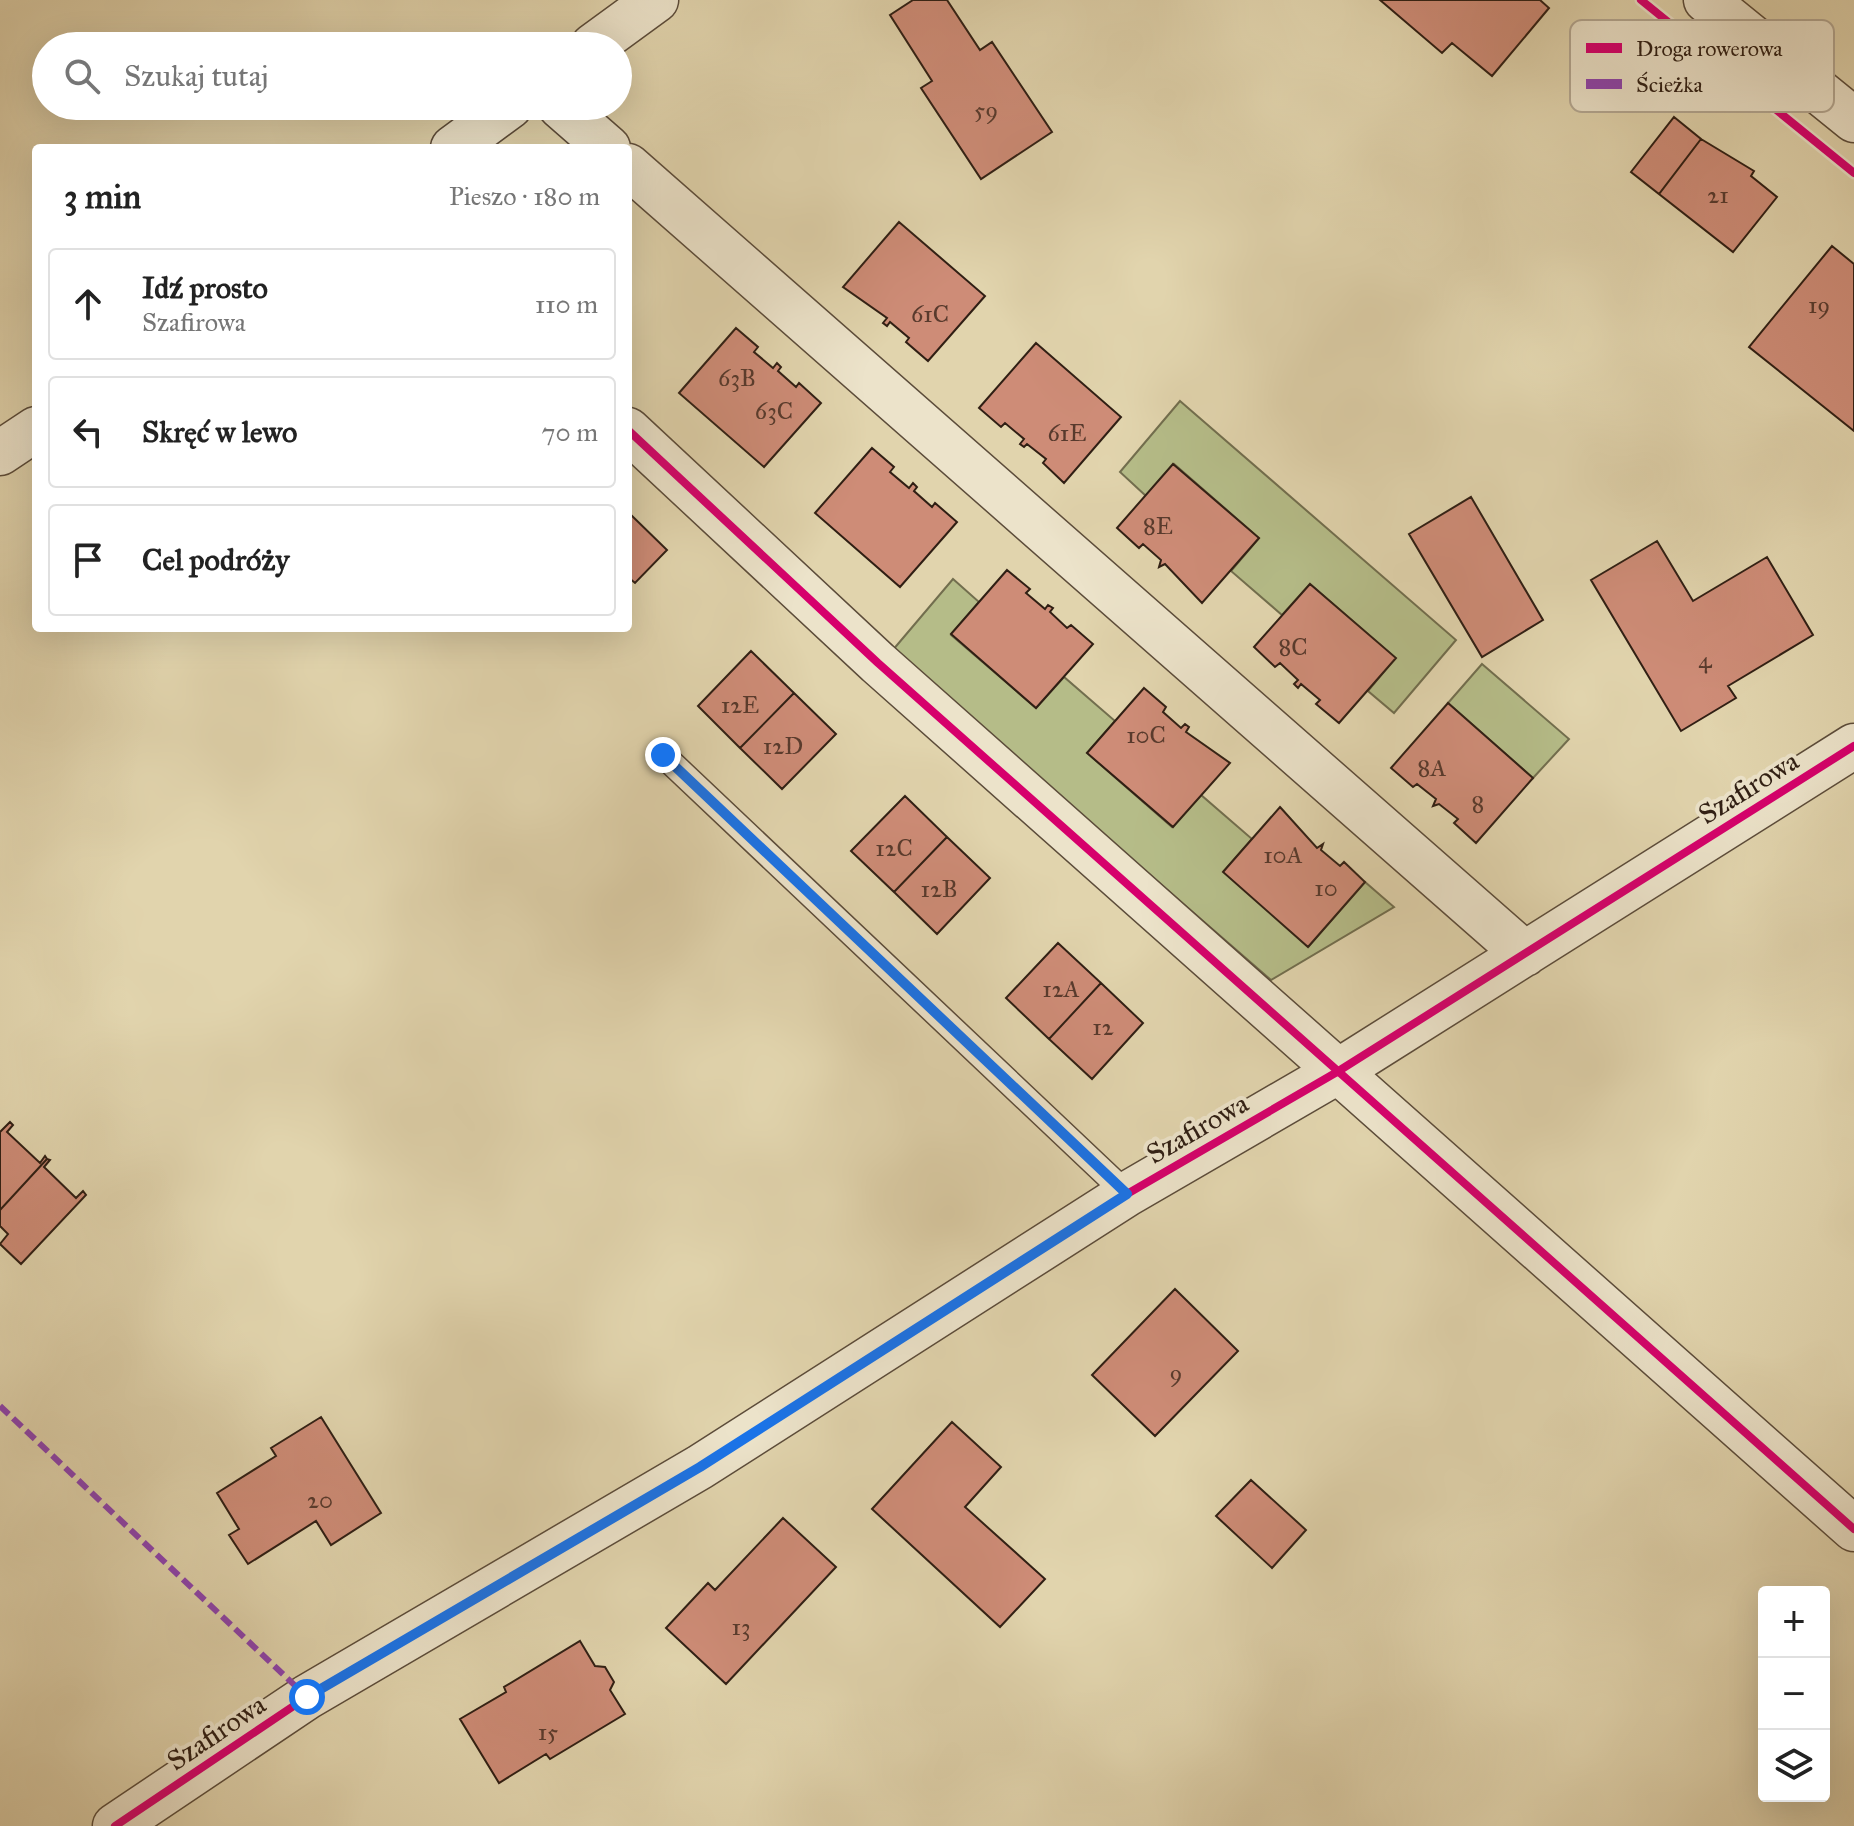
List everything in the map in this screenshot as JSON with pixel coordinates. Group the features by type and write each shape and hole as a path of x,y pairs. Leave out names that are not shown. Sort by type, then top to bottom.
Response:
{"street":[{"path":"612,32 656,0"},
{"path":"1706,0 1731,20"},
{"path":"1834,104 1854,120"},
{"path":"458,144 491,120"},
{"path":"576,120 603,144"},
{"path":"632,170 1525,954"},
{"path":"0,453 32,432"},
{"path":"632,434 878,663 1854,1529"},
{"name":"Szafirowa","path":"115,1826 307,1697 700,1467 1127,1194 1337,1072 1854,746"}],"lane":[{"path":"663,755 1127,1194"}],"green space":[{"path":"1180,401 1456,640 1394,713 1368,691 1395,658 1310,584 1282,615 1231,571 1259,538 1174,464 1146,496 1120,472"},
{"path":"953,579 979,602 951,635 1036,708 1064,677 1115,721 1087,753 1172,827 1201,795 1252,839 1224,871 1309,946 1365,882 1394,907 1271,980 892,651"},
{"path":"1482,664 1569,739 1533,778 1448,703"}],"building":[{"path":"913,0 947,0 980,50 992,42 1052,132 981,179 921,88 932,81 890,15"},
{"path":"1380,0 1540,0 1549,8 1492,76 1452,43 1442,53"},
{"path":"1674,117 1701,139 1659,194 1631,172"},
{"path":"1701,139 1754,171 1751,176 1777,197 1733,252 1659,194"},
{"path":"899,222 985,296 928,361 906,342 909,338 890,322 887,326 883,323 887,318 843,287"},
{"path":"1832,246 1854,264 1854,431 1749,347"},
{"path":"736,328 758,347 754,352 773,368 777,363 781,367 778,371 796,387 799,383 821,403 764,467 679,393"},
{"path":"1036,343 1121,417 1064,483 1043,463 1046,459 1027,444 1024,447 1020,444 1024,439 1005,423 1001,427 979,408"},
{"path":"872,448 894,467 890,472 909,488 913,483 917,487 914,491 932,507 935,503 957,522 900,587 815,513"},
{"path":"1173,464 1259,538 1202,603 1165,564 1159,567 1161,560 1143,544 1139,548 1117,528"},
{"path":"1471,497 1543,620 1482,657 1409,534"},
{"path":"632,516 667,550 635,583 632,580"},
{"path":"1657,541 1693,601 1767,557 1813,635 1728,686 1736,698 1681,731 1591,580"},
{"path":"1007,570 1030,589 1026,593 1045,609 1048,605 1053,608 1050,612 1067,628 1071,625 1093,644 1036,708 951,634"},
{"path":"1310,584 1396,658 1339,723 1316,704 1320,700 1301,684 1298,688 1294,684 1298,680 1280,663 1275,667 1254,647"},
{"path":"751,651 794,693 740,748 698,706"},
{"path":"1144,688 1166,707 1163,712 1181,728 1185,724 1189,727 1186,732 1230,763 1173,827 1087,753"},
{"path":"794,693 836,734 782,789 740,748"},
{"path":"1448,703 1533,778 1476,843 1454,823 1458,819 1439,804 1433,806 1436,799 1417,784 1413,787 1391,768"},
{"path":"905,796 947,837 894,892 851,851"},
{"path":"1280,807 1317,848 1323,844 1321,850 1340,866 1344,862 1365,882 1308,947 1223,872"},
{"path":"947,837 990,878 937,934 894,892"},
{"path":"1058,943 1101,983 1049,1039 1006,998"},
{"path":"1101,983 1143,1023 1092,1079 1049,1039"},
{"path":"10,1122 13,1125 7,1132 40,1163 45,1156 47,1159 0,1210 0,1132"},
{"path":"47,1159 50,1160 44,1167 76,1198 83,1191 86,1195 21,1264 0,1244 8,1234 0,1226 0,1210"},
{"path":"1175,1289 1238,1351 1155,1436 1092,1375"},
{"path":"321,1417 381,1513 331,1545 316,1521 248,1564 229,1535 239,1529 217,1493 276,1456 271,1448"},
{"path":"952,1422 1001,1467 965,1507 1045,1579 1000,1627 872,1509"},
{"path":"1251,1480 1306,1530 1272,1568 1216,1516"},
{"path":"783,1518 836,1567 726,1684 666,1628 708,1583 715,1590"},
{"path":"580,1641 595,1666 605,1667 614,1682 610,1690 625,1714 550,1759 546,1754 499,1783 460,1719 506,1692 504,1687"}],"marked path":[{"path":"0,1406 307,1697"}],"cycle path":[{"path":"1641,0 1666,20"},
{"path":"1779,112 1854,173"},
{"path":"632,434 878,663 1854,1529"},
{"path":"115,1826 307,1697 700,1467 1127,1194 1337,1072 1854,746"}],"route":[{"path":"307,1697 700,1467 1127,1194 663,755"}]}
